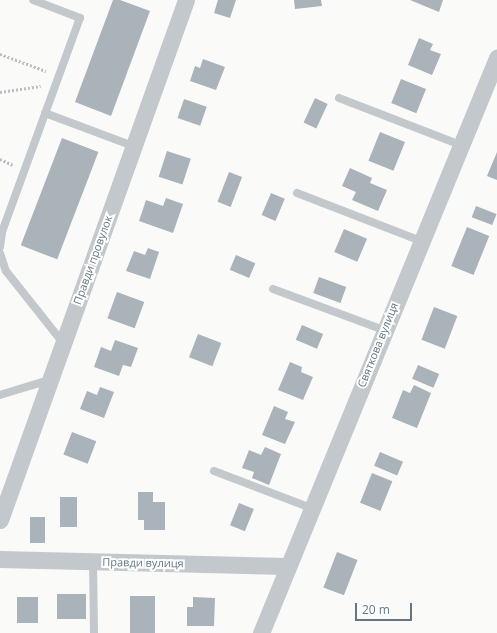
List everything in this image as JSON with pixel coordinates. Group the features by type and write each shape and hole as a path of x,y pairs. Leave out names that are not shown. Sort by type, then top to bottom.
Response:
{"street":[{"name":"Правди провулок","path":"2,510 186,0"},
{"name":"Святкова вулиця","path":"261,633 287,566 497,58"},
{"name":"Правди вулиця","path":"0,559 287,566"}],"lane":[{"path":"0,247 1,232 80,18 33,0"},
{"path":"339,98 461,145"},
{"path":"45,113 133,146"},
{"path":"297,193 421,241"},
{"path":"0,253 6,271 63,343"},
{"path":"273,289 384,330"},
{"path":"0,395 50,380"},
{"path":"214,471 311,508"},
{"path":"93,561 94,633"}],"path":[{"path":"0,54 59,76"},
{"path":"0,92 56,84"}],"building":[{"path":"113,0 120,0 150,11 111,116 75,102"},
{"path":"218,0 236,0 230,18 214,13"},
{"path":"294,0 321,0 322,6 295,9"},
{"path":"410,0 443,0 439,12"},
{"path":"419,38 433,44 430,50 441,54 432,75 408,65"},
{"path":"203,59 225,67 216,90 190,81 195,66 200,68"},
{"path":"401,79 426,89 416,113 391,103"},
{"path":"315,98 328,104 316,128 304,122"},
{"path":"184,99 207,107 200,126 177,118"},
{"path":"380,132 405,142 393,171 368,161"},
{"path":"62,138 98,152 57,259 21,245"},
{"path":"167,151 191,159 182,184 159,177"},
{"path":"497,152 497,180 487,176"},
{"path":"350,168 372,178 370,183 387,190 378,211 352,200 356,192 342,186"},
{"path":"229,172 242,177 231,207 218,202"},
{"path":"271,193 285,199 275,221 262,215"},
{"path":"166,198 183,204 173,233 139,221 146,200 163,206"},
{"path":"476,206 497,214 492,225 472,217"},
{"path":"467,227 489,236 474,275 451,266"},
{"path":"344,229 367,239 357,262 334,252"},
{"path":"148,248 159,252 150,279 126,271 134,251 145,255"},
{"path":"236,255 255,263 249,278 230,270"},
{"path":"319,277 346,287 340,303 313,293"},
{"path":"117,292 144,302 135,328 107,318"},
{"path":"434,307 457,316 445,349 421,340"},
{"path":"302,325 323,334 317,349 296,340"},
{"path":"198,334 221,343 212,366 189,357"},
{"path":"115,340 138,348 131,367 123,365 119,376 94,367 101,347 111,351"},
{"path":"290,362 302,367 301,372 313,377 303,400 278,390"},
{"path":"418,365 439,374 433,388 412,379"},
{"path":"414,385 431,393 417,428 392,418 403,390 410,393"},
{"path":"100,387 114,392 104,418 80,409 87,391 97,395"},
{"path":"274,406 288,412 285,419 295,422 285,444 262,435"},
{"path":"72,432 96,441 88,464 63,454"},
{"path":"265,447 281,454 269,485 252,478 254,472 242,468 249,450 261,455"},
{"path":"380,452 403,462 397,476 374,466"},
{"path":"372,473 392,481 380,511 360,503"},
{"path":"138,492 153,492 153,502 165,502 165,530 144,530 144,520 138,520"},
{"path":"60,497 77,497 77,527 60,527"},
{"path":"239,503 254,509 245,531 230,525"},
{"path":"30,517 45,517 45,543 30,543"},
{"path":"337,552 358,560 344,595 323,587"},
{"path":"57,594 86,594 86,619 57,619"},
{"path":"130,596 155,596 155,633 130,633"},
{"path":"17,597 38,597 38,623 17,623"},
{"path":"193,597 215,598 214,626 187,626 187,607 193,607"}]}
